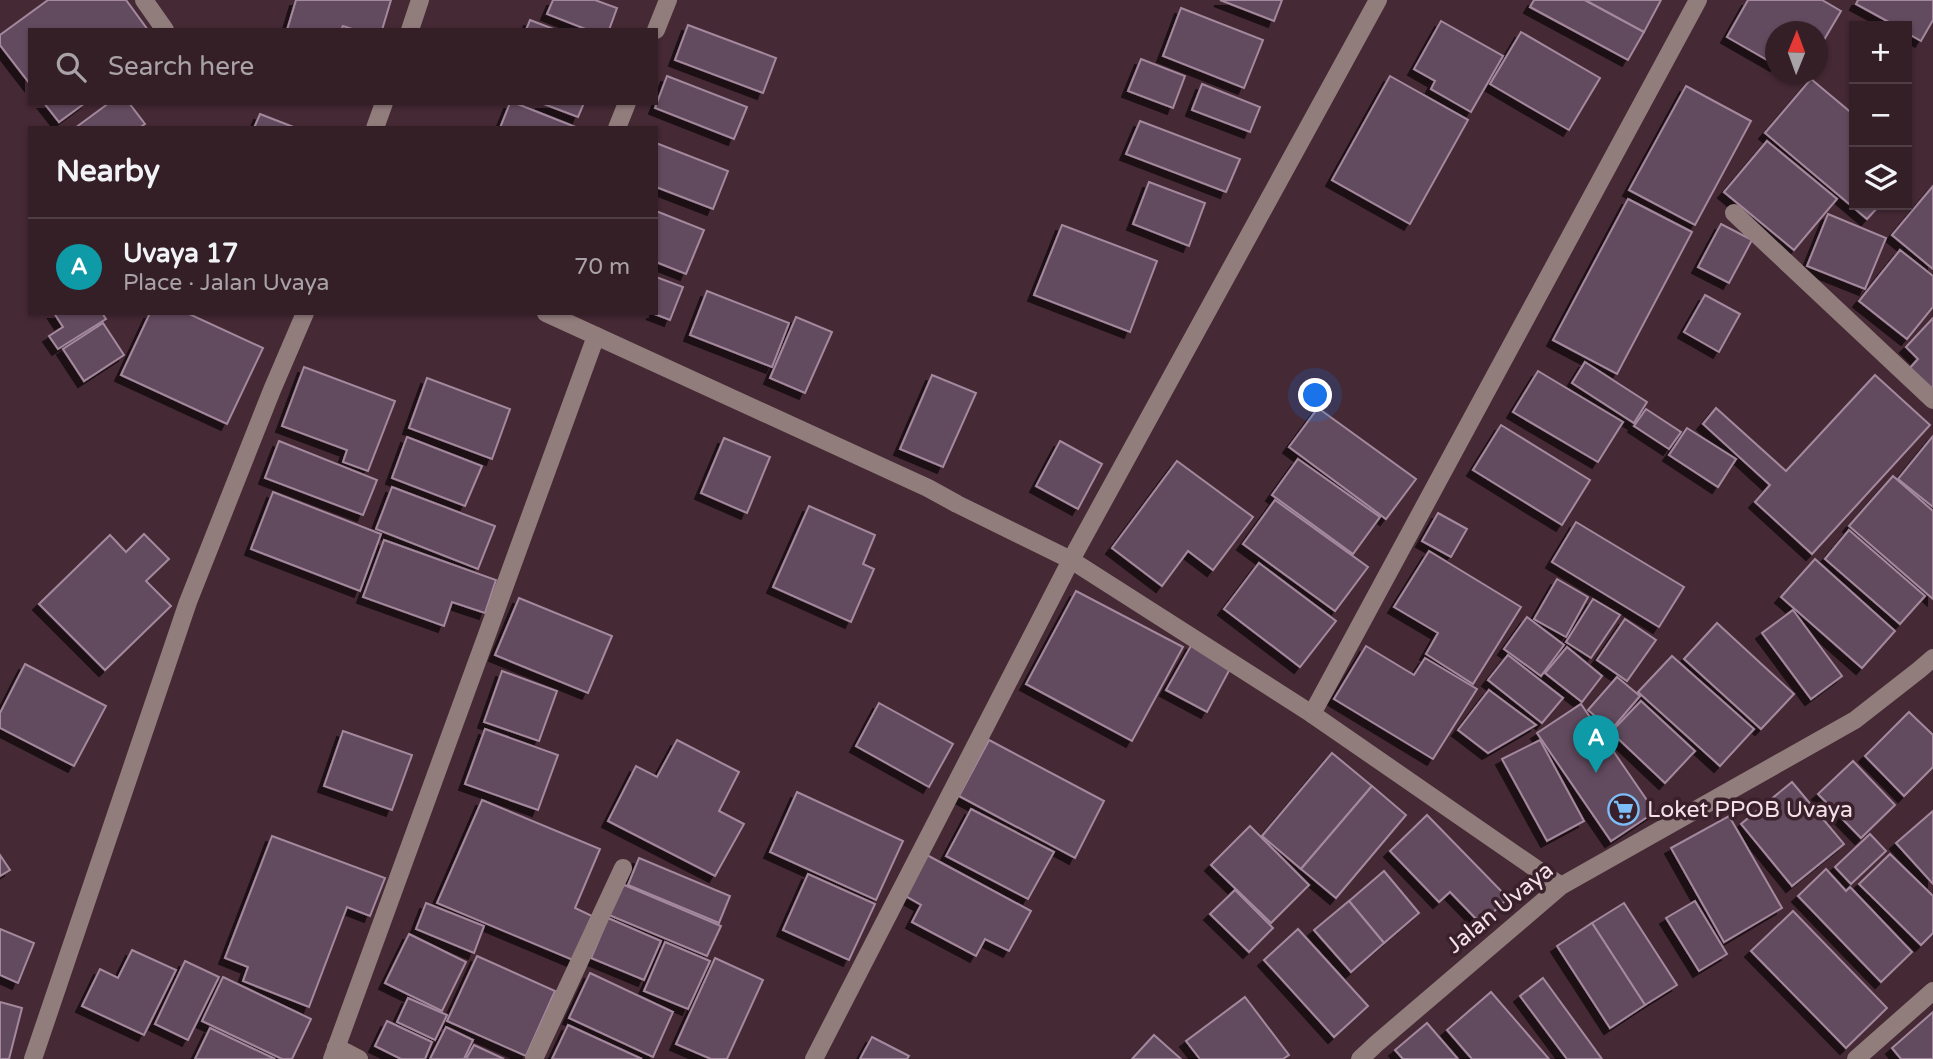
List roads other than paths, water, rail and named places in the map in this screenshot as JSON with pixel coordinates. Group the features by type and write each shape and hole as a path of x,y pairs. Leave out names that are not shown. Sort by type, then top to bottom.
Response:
{"street":[{"path":"144,0 163,28"},
{"path":"411,28 420,0"},
{"path":"657,28 668,0"},
{"path":"814,1059 1071,560 1378,0"},
{"path":"1312,714 1698,0"},
{"path":"376,126 383,105"},
{"path":"618,126 625,105"},
{"path":"1734,213 1933,400"},
{"path":"33,1059 188,602 304,315"},
{"path":"550,315 928,488 957,505 1071,560 1312,714 1561,886"},
{"path":"359,1059 334,1053 597,336"},
{"name":"Jalan Uvaya","path":"1360,1059 1561,886 1855,720 1933,658"},
{"path":"534,1059 623,868"},
{"path":"1856,1059 1933,991"}],"place":[{"name":"Uvaya 17","path":"1596,773"},
{"name":"Loket PPOB Uvaya","path":"1624,810"}]}
